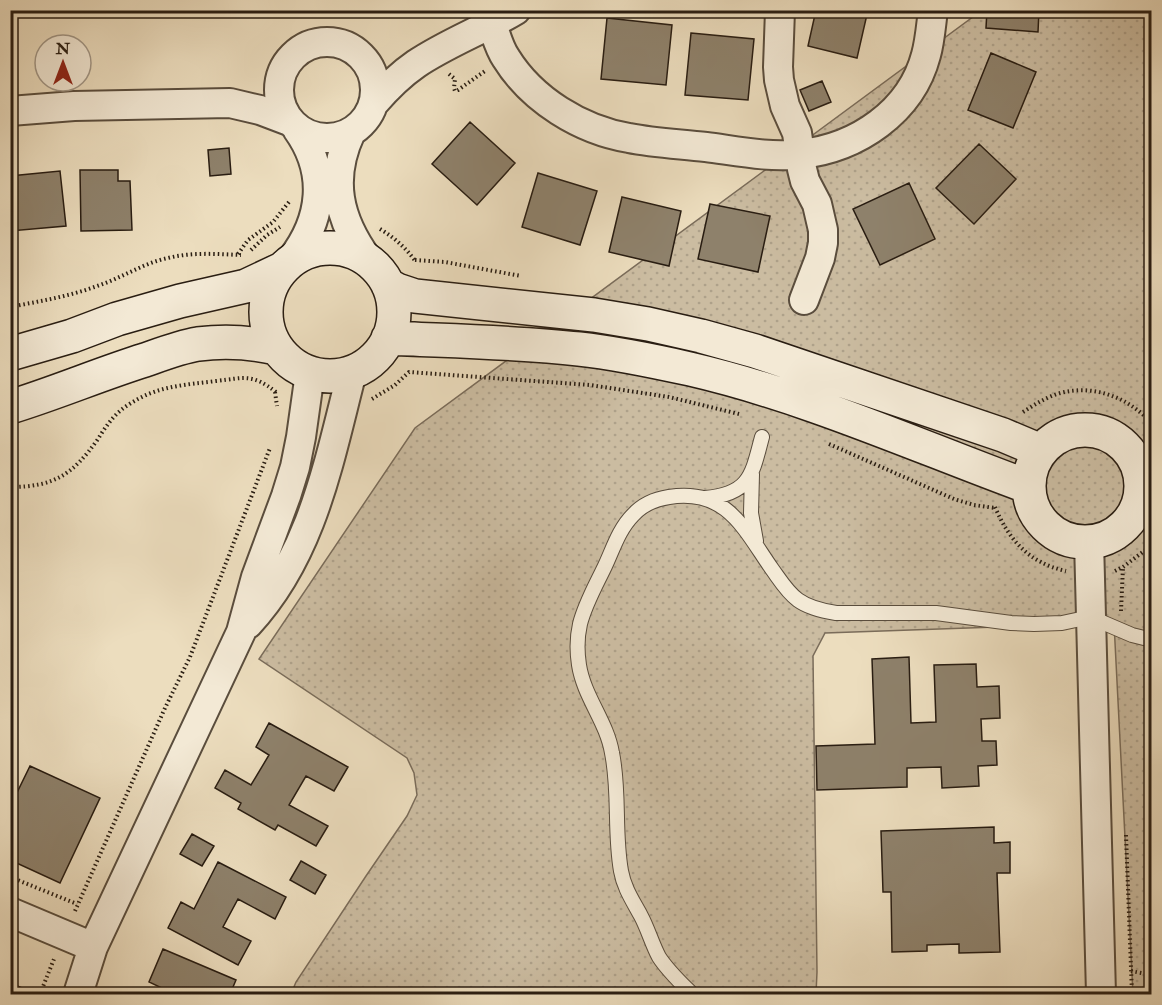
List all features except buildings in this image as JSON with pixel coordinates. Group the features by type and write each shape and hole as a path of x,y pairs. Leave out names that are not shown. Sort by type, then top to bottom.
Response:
{"street":[{"path":"780,10 779,80 785,106 797,133 804,175 817,204 823,230 820,258 804,300"},
{"path":"504,17 504,57 525,82 547,102 572,118 599,130 628,138 775,155 800,154 847,142 874,128 896,109 914,84 926,57 933,10"},
{"path":"374,102 400,76 438,63 504,17"},
{"path":"10,111 74,106 230,103 260,110 293,125 310,136 324,139 338,138 362,124 369,114 374,102 373,74 366,61 355,51 342,44 328,41 313,44 300,50 289,60 271,83 245,98 230,103"},
{"path":"366,61 438,63"},
{"path":"10,354 180,301 246,286 269,277 286,265 303,253 330,247 357,253 368,260 383,275 388,285 393,298 393,325 380,352 368,364 352,372 338,376 324,376 296,367 285,359 269,335 265,308 267,294 272,282 286,265 298,250 310,230 318,191 318,178 311,152 282,110 278,98 281,72"},
{"path":"351,132 340,159 338,189 340,203 350,230 368,260"},
{"path":"388,285 415,296 594,315 701,336 755,351 1003,435 1041,451"},
{"path":"388,338 469,340 581,349 692,369 799,400 1029,487"},
{"path":"10,407 112,370 196,345 238,342 276,348"},
{"path":"241,632 275,591 300,543 328,469 352,372"},
{"path":"78,994 93,947 241,632 256,577 292,476 301,437 310,373"},
{"path":"1090,557 1076,541 1052,531 1042,522 1035,511 1029,487 1032,468 1041,451 1051,441 1077,430 1091,430 1118,440 1146,476 1141,487 1140,499 1143,512 1130,519 1116,532 1099,540 1090,557 1101,994"},
{"path":"10,912 93,947"}],"lane":[{"path":"758,548 751,513 752,474 762,437"},
{"path":"692,994 670,972 660,958 630,899 623,880 619,860 611,745 583,681 578,645 580,627 585,609 624,525 634,514 645,505 659,499 719,497 732,493 752,474"},
{"path":"705,498 718,504 741,522 782,584 800,602 824,612 936,613 1034,624 1062,623 1090,617 1120,631 1152,640"}],"path":[{"path":"438,63 454,79 455,91 504,57"},
{"path":"237,255 248,240 273,222 289,203 291,191"},
{"path":"10,307 63,297 90,289 150,263 168,258 186,255 247,255"},
{"path":"343,408 361,404 379,396 395,386 409,372 590,385 669,398 744,416"},
{"path":"10,487 28,487 52,482 73,469 111,420 126,406 143,395 162,388 254,378 263,382 288,402 305,406"},
{"path":"1003,435 1020,414 1037,403 1058,394 1080,390 1103,392 1124,400 1143,413 1152,424"},
{"path":"275,392 277,415"},
{"path":"824,442 954,499 995,508"},
{"path":"40,994 77,904 190,657 271,444"},
{"path":"992,473 995,508 1004,527 1017,544 1035,560 1052,568 1071,572 1090,557 1114,572 1151,547"},
{"path":"1120,631 1123,567"},
{"path":"1126,832 1131,994"},
{"path":"10,877 77,904"},
{"path":"1131,971 1152,975"}],"shaded area":[{"path":"981,11 1151,11 1151,994 1133,994 1114,623 825,633 813,656 816,994 291,994 296,982 407,816 417,795 414,773 407,758 259,659 415,428"}]}
